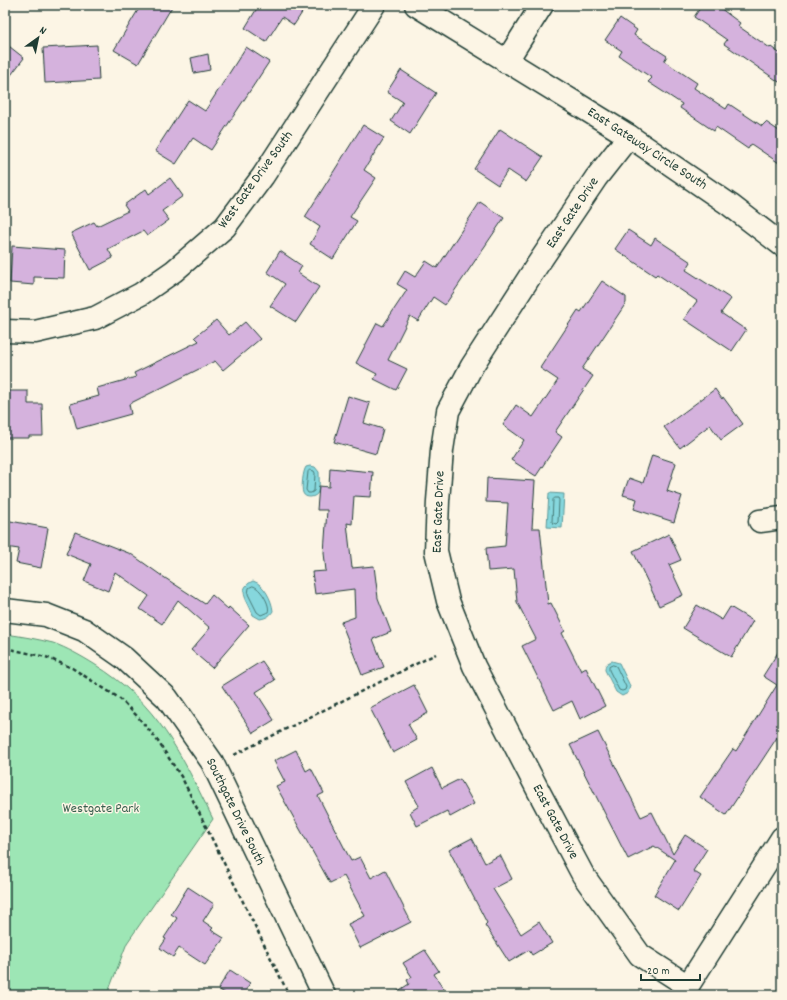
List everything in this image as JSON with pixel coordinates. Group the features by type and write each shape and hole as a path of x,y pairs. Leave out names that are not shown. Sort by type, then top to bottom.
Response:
{"street":[{"name":"West Gate Drive South","path":"5,331 35,332 95,318 141,294 167,276 225,226 263,176 374,5"},
{"name":"East Gateway Circle South","path":"416,5 506,62 629,136 730,205 782,245"},
{"path":"506,62 542,5"},
{"name":"East Gate Drive","path":"629,136 596,178 536,267 472,366 448,411 440,472 436,551 448,601 474,666 583,875 640,955 685,990"},
{"path":"760,521 782,518"},
{"name":"Southgate Drive South","path":"5,610 46,615 84,630 124,658 167,698 212,762 324,995"},
{"path":"685,990 782,838"}],"path":[{"path":"5,648 46,657 78,672 119,698 155,737 182,778 289,995"},
{"path":"234,755 436,654"}],"green space":[{"name":"Westgate Park","path":"5,634 53,643 63,647 94,664 116,679 135,696 166,732 190,773 213,819 127,943 107,995 5,995"}],"water":[{"path":"306,467 315,467 319,472 319,487 315,496 308,497 304,495 302,487 305,469"},
{"path":"549,493 564,494 562,528 547,527"},
{"path":"253,581 261,585 264,589 269,597 273,611 262,619 253,615 244,592 248,584"},
{"path":"612,661 619,663 630,686 628,693 622,696 616,692 605,670 605,666"}],"building":[{"path":"141,5 173,5 138,64 114,50"},
{"path":"259,5 307,5 294,25 282,17 266,42 245,28"},
{"path":"702,5 716,5 740,23 738,26 782,55 782,84 724,44 727,40 694,17"},
{"path":"620,18 637,30 634,35 667,56 664,61 697,83 694,88 726,109 729,104 762,126 766,122 782,133 782,165 751,144 748,149 716,127 714,131 680,108 682,104 648,82 652,78 619,56 622,51 605,40"},
{"path":"5,43 24,58 5,83"},
{"path":"97,45 99,80 45,83 43,48"},
{"path":"246,47 269,62 211,150 193,138 176,164 155,151 188,100 205,111"},
{"path":"208,54 210,70 194,73 191,58"},
{"path":"401,70 436,93 410,134 391,121 403,102 387,92"},
{"path":"363,125 384,138 364,170 376,178 350,217 357,221 333,259 310,244 320,227 305,217"},
{"path":"500,129 543,157 526,182 508,170 498,185 474,169"},
{"path":"170,178 183,196 162,211 169,220 147,236 143,231 108,249 113,258 90,270 71,233 94,222 97,226 128,211 124,205 146,189 149,194"},
{"path":"480,202 504,218 445,305 433,297 418,321 410,316 388,360 407,369 396,390 374,379 377,374 356,363 377,323 383,326 407,290 397,284 405,271 415,277 426,261 437,268"},
{"path":"628,230 651,245 655,238 691,262 686,270 731,299 721,313 746,330 732,351 684,319 697,301 657,274 655,276 615,249"},
{"path":"12,246 65,250 64,278 34,277 34,285 10,283"},
{"path":"280,251 302,266 298,273 319,287 296,322 270,306 285,284 267,272"},
{"path":"602,281 626,297 626,303 582,369 593,376 555,432 562,437 536,476 511,460 524,440 503,425 516,405 533,417 558,380 540,368 578,310 581,312"},
{"path":"216,320 229,335 245,322 260,339 223,370 215,361 129,404 131,414 77,429 70,404 99,396 97,388 136,377 134,373 199,341 195,337"},
{"path":"715,389 722,399 723,397 743,424 721,440 710,425 680,448 664,427"},
{"path":"5,391 28,391 28,404 42,404 43,436 29,436 29,438 5,438"},
{"path":"348,396 370,403 364,423 383,429 376,454 334,442"},
{"path":"652,455 676,463 667,491 682,496 674,522 634,509 637,499 623,495 629,478 643,483"},
{"path":"330,468 373,472 371,497 354,496 352,524 347,523 352,568 374,566 378,598 391,632 373,639 384,667 362,675 341,622 355,617 354,589 315,594 312,572 326,571 324,553 327,510 317,510 319,486 329,487"},
{"path":"487,478 535,481 532,528 540,528 548,604 551,603 565,631 562,633 581,671 586,668 605,706 580,719 572,701 554,710 522,646 536,639 517,602 514,569 488,571 486,548 505,546 508,503 486,502"},
{"path":"5,520 48,528 41,568 16,563 19,549 5,547"},
{"path":"75,532 131,554 205,604 212,595 228,609 229,607 249,625 212,668 191,650 210,628 178,600 162,624 140,609 149,596 115,572 108,591 84,581 91,564 66,554"},
{"path":"669,534 681,560 669,565 683,595 659,606 633,551"},
{"path":"697,605 722,620 730,607 753,621 731,657 683,628"},
{"path":"782,646 782,730 726,815 700,797 733,749 736,751 777,685 763,676"},
{"path":"262,661 275,680 256,692 274,720 253,733 222,686"},
{"path":"414,685 428,713 408,724 417,740 393,753 370,708"},
{"path":"598,732 641,817 652,812 673,854 685,835 707,849 693,871 701,876 679,911 654,895 675,860 654,846 628,859 570,745"},
{"path":"296,750 306,771 311,768 324,793 318,796 351,861 360,857 371,878 385,870 411,922 360,948 348,924 365,916 344,876 330,883 276,786 285,782 274,761"},
{"path":"432,768 442,788 460,779 474,804 450,817 447,811 417,826 410,812 419,806 406,782"},
{"path":"472,838 485,863 500,855 512,879 493,889 521,934 539,922 552,943 532,955 529,950 509,962 485,925 487,923 449,850"},
{"path":"188,887 214,904 203,921 213,928 211,930 224,938 205,965 179,948 173,957 160,948 166,939 164,938 177,918 171,914"},
{"path":"425,950 439,971 434,974 448,995 392,995 409,984 407,980 412,977 403,963"},
{"path":"230,970 250,983 243,995 228,995 218,989"}]}
